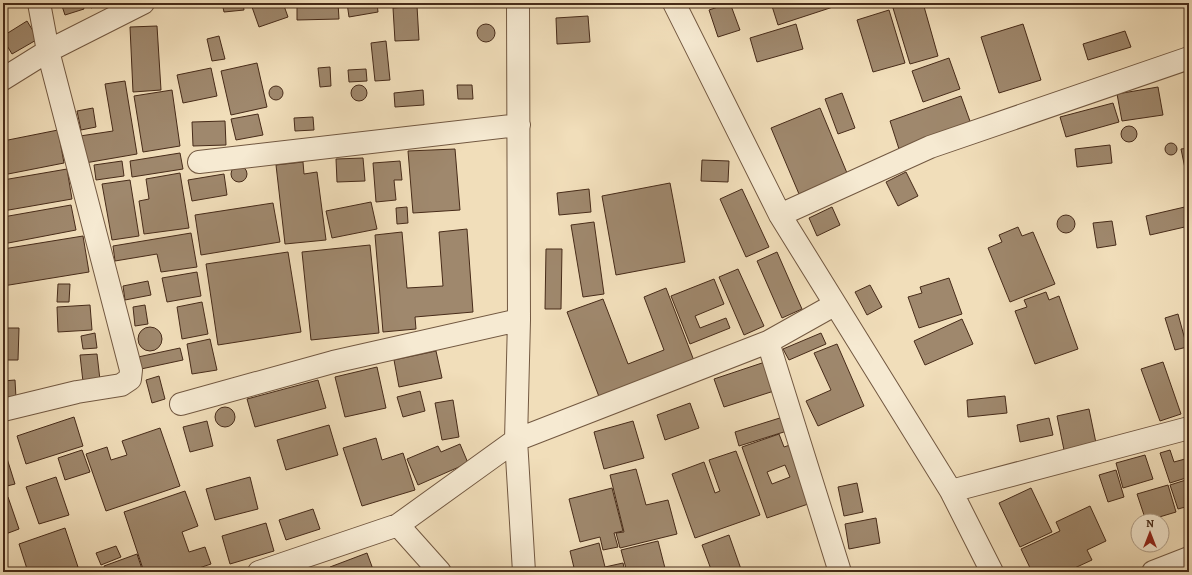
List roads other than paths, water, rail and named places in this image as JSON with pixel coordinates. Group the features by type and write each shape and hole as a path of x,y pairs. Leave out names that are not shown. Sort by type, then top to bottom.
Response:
{"street":[{"path":"3,410 76,392 121,385 130,380 131,370 48,51 40,3"},
{"path":"3,79 48,51 143,3"},
{"path":"518,3 519,320 516,440 524,572"},
{"path":"674,3 780,215 834,305 951,491 992,572"},
{"path":"780,215 930,147 1189,58"},
{"path":"198,162 519,125"},
{"path":"259,572 398,525 516,440 768,342 834,305"},
{"path":"181,404 333,362 519,320"},
{"path":"768,342 840,572"},
{"path":"951,491 1189,428"},
{"path":"398,525 440,572"},
{"path":"1153,572 1189,558"}]}
